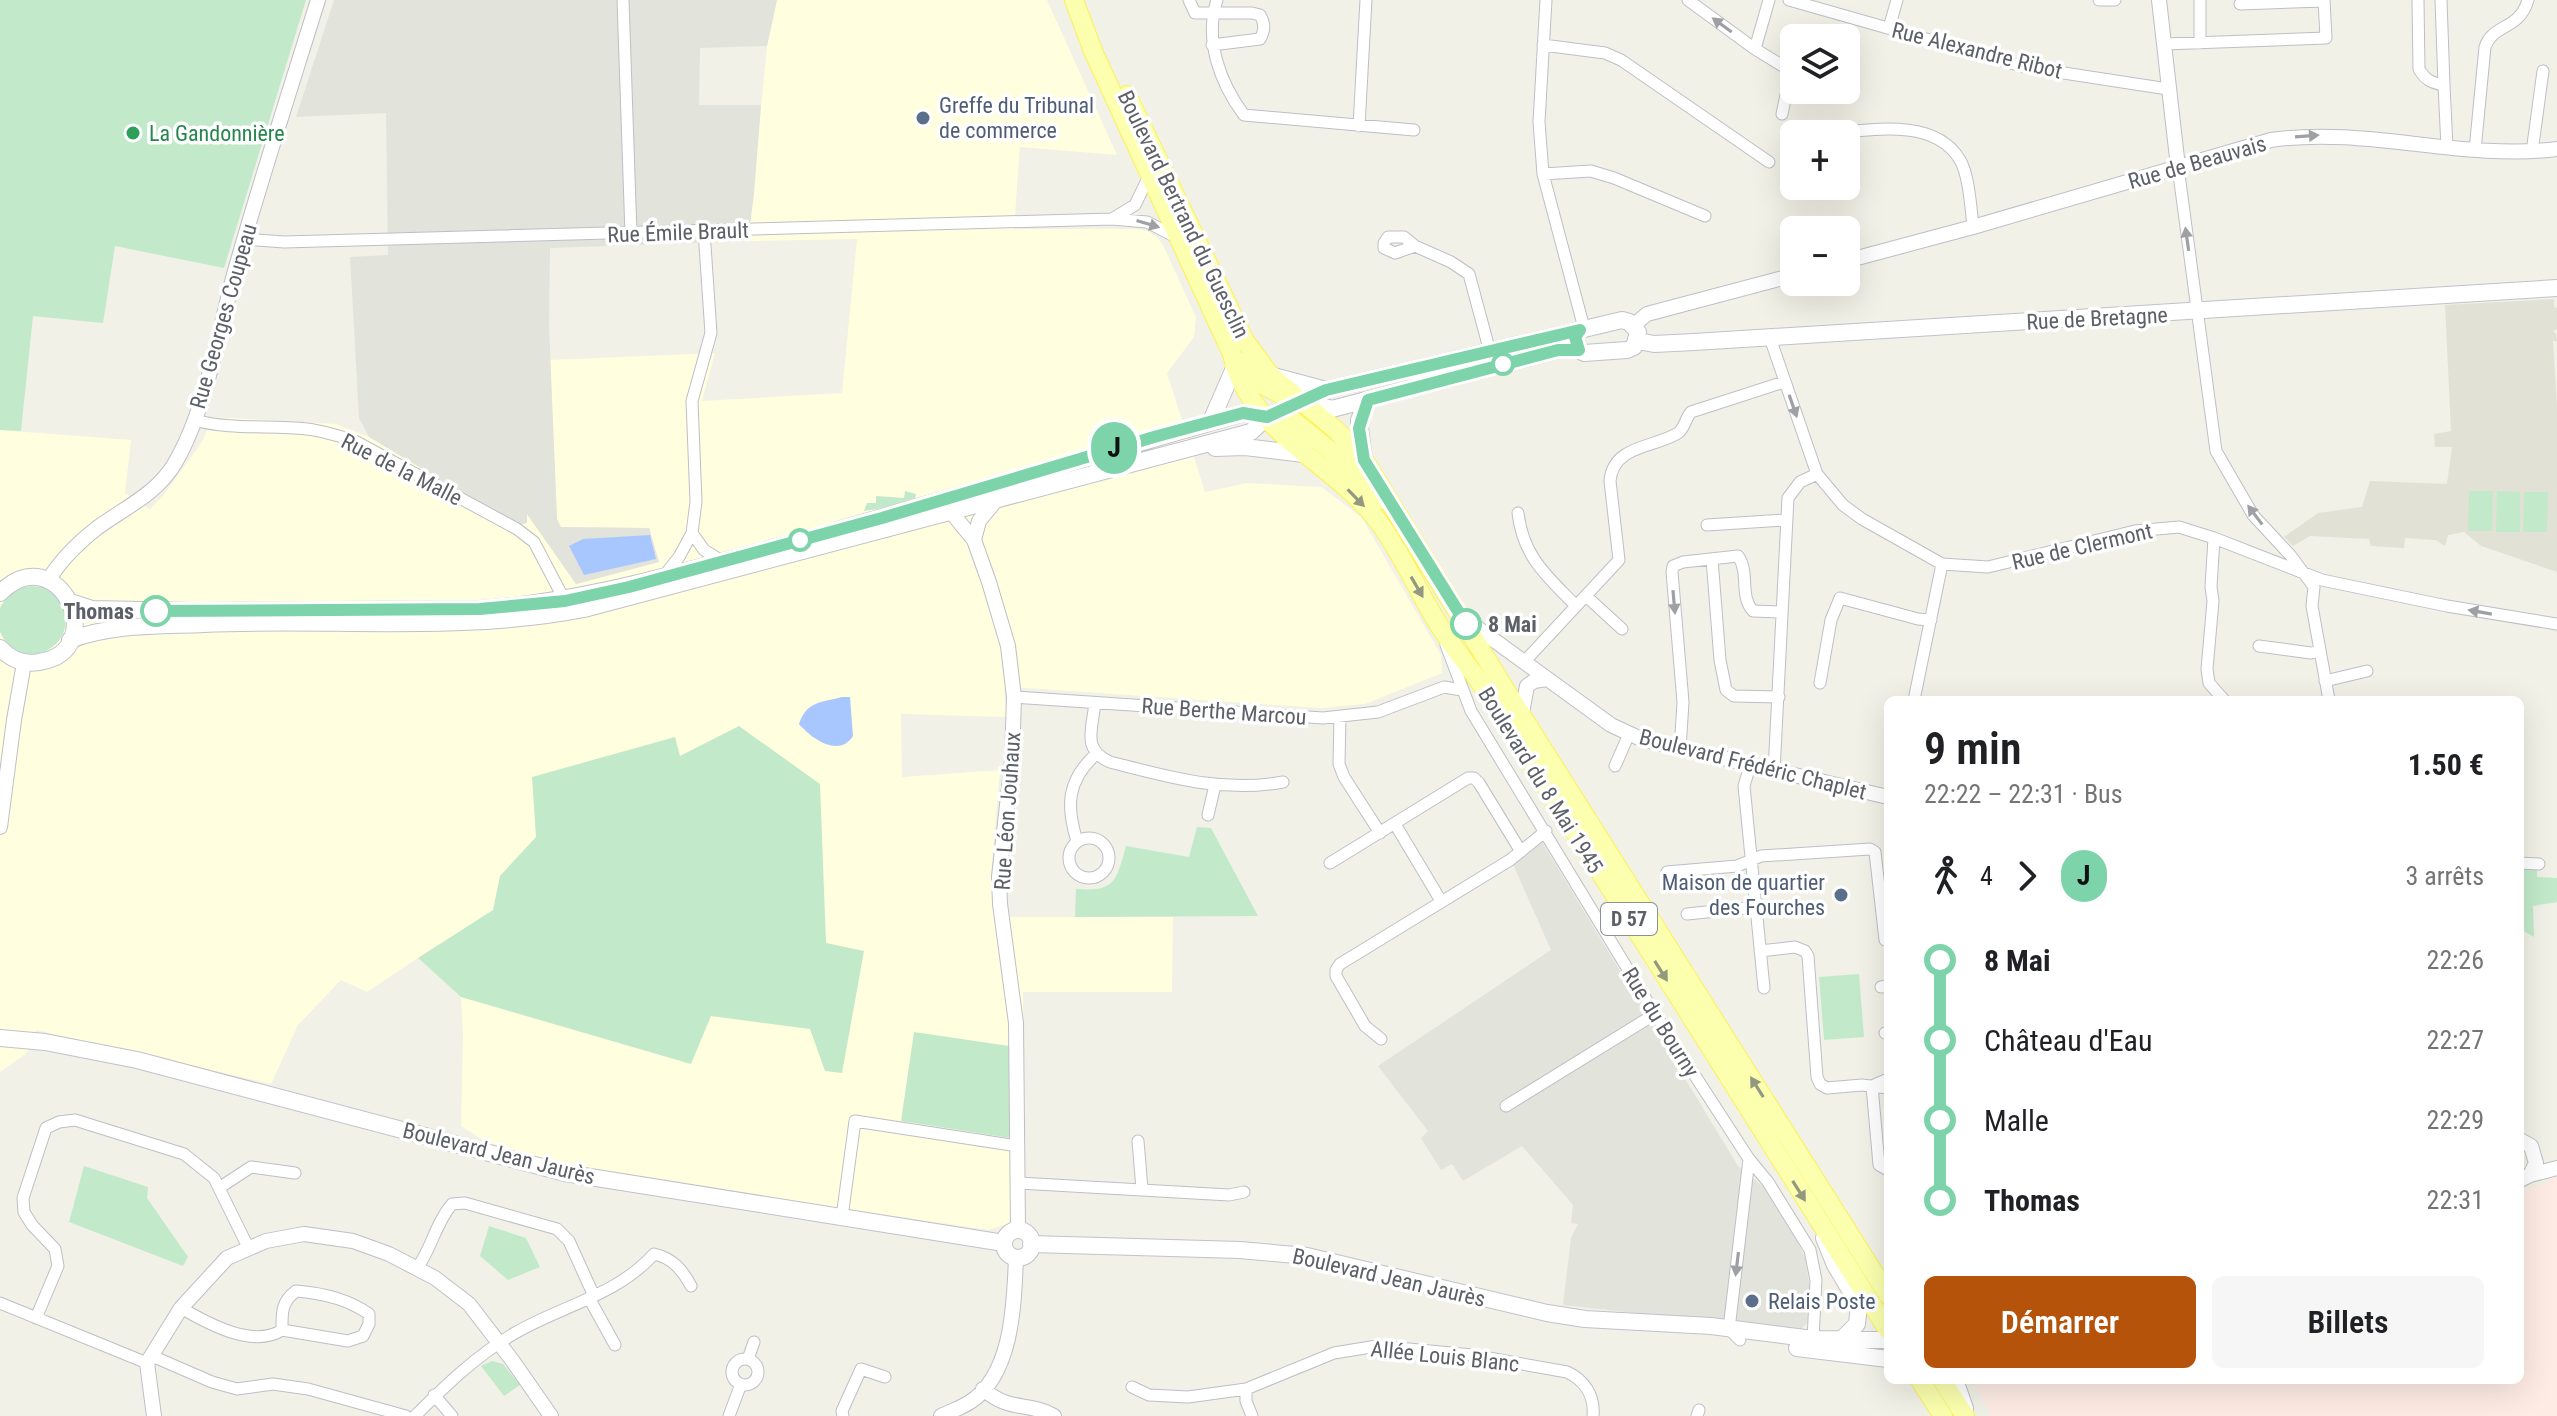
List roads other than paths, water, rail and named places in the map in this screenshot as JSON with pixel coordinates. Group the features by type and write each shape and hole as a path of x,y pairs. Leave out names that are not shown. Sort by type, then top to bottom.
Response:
{"main road":[{"name":"Boulevard Bertrand du Guesclin","path":"1078,8 1093,51 1180,239 1247,395 1267,417"},
{"name":"Boulevard Bertrand du Guesclin","path":"1078,8 1127,95 1245,341 1270,375 1302,401"},
{"name":"Rue de Bretagne","path":"70,640 90,633 123,628 237,623 443,621 524,618 567,612 631,598 1256,430 1267,417 1326,390 1622,320 1654,344 2557,288"},
{"path":"1579,350 1575,337 1582,329"},
{"name":"Rue de Bretagne","path":"1302,401 1332,409 1558,350 1579,350 1584,353 1627,350 1634,347 1636,333"},
{"path":"1192,448 1245,447 1304,454 1302,401 1262,385 1234,360 1211,421"},
{"path":"1270,375 1326,390"},
{"path":"1364,460 1359,428 1368,400"},
{"name":"Boulevard du 8 Mai 1945","path":"1302,401 1336,430 1364,460 1387,495 1395,513 1884,1289"},
{"name":"Rue de Bretagne","path":"71,602 92,609 226,611 480,609 565,601 662,578 922,507 1211,421 1243,413 1267,417"},
{"path":"1267,417 1290,418 1332,452 1395,513"},
{"name":"Boulevard du 8 Mai 1945","path":"1267,417 1304,454 1350,491 1378,521 1438,622 1490,697 1884,1324"},
{"path":"0,593 19,580 48,581 61,589 71,602 75,625 70,640 56,657 24,663 0,648"},
{"name":"Boulevard Jean Jaurès","path":"0,1038 45,1042 137,1060 565,1173 1004,1243"},
{"path":"1816,1218 1838,1238 1884,1307"},
{"path":"1816,1218 1835,1265 1859,1305 1857,1324 1842,1339"},
{"path":"1018,1230 1026,1233 1031,1244 1029,1252 1016,1258 1006,1251 1004,1243 1010,1232 1018,1230"},
{"name":"Boulevard Jean Jaurès","path":"1031,1244 1240,1250 1307,1256 1547,1313 1734,1334 1884,1361"},
{"name":"Boulevard Jean Jaurès","path":"1734,1334 1884,1340"},
{"path":"1861,1356 1884,1350"},
{"path":"1923,1384 1943,1416"},
{"path":"1933,1384 1953,1416"},
{"path":"1945,1384 1967,1416"}],"street":[{"name":"Rue Georges Coupeau","path":"48,581 57,566 81,541 139,501 174,465 194,420 318,0"},
{"path":"623,0 631,234"},
{"path":"1189,0 1195,13 1252,13 1260,15 1264,23 1260,39 1212,45"},
{"path":"1217,0 1212,15 1212,45 1234,102 1244,115 1414,130"},
{"path":"1359,126 1366,0"},
{"path":"1546,0 1539,122 1543,174 1582,329"},
{"path":"1688,0 1791,71 1782,114"},
{"path":"1755,49 1769,0"},
{"name":"Rue Alexandre Ribot","path":"1789,0 2025,67 2168,89"},
{"path":"1889,28 1897,0"},
{"path":"2099,0 2115,0"},
{"path":"2159,0 2216,451 2253,515 2314,587 2312,606 2328,696"},
{"path":"2200,0 2200,43"},
{"path":"2418,0 2419,69 2434,84 2444,85"},
{"path":"2441,0 2447,147"},
{"path":"2475,150 2487,40 2518,20 2525,12 2528,0"},
{"path":"2164,44 2326,38 2324,1 2240,4"},
{"path":"1543,45 1605,53 1621,60 1769,162"},
{"path":"2532,152 2543,71"},
{"path":"1860,132 1900,130 1923,133 1944,143 1961,161 1973,227"},
{"name":"Rue de Beauvais","path":"1860,257 2271,140 2317,134 2371,137 2475,150 2532,152 2557,149"},
{"path":"1543,174 1591,171 1705,216"},
{"path":"1112,219 1135,205 1150,173"},
{"name":"Rue Émile Brault","path":"245,239 284,242 631,234 1112,219 1147,222 1180,239"},
{"path":"662,578 679,557 692,533 696,502 692,401 711,333 704,231"},
{"path":"1415,246 1469,274 1490,352"},
{"path":"1636,333 1647,314 1780,279"},
{"name":"Rue de Clermont","path":"1770,338 1817,474 1843,505 1862,519 1942,564 1988,567 2078,543 2160,528 2188,528 2305,575 2447,606 2557,624"},
{"path":"1524,662 1619,560 1610,481 1611,470 1621,457 1633,449 1674,435 1683,429 1691,412 1784,382"},
{"name":"Rue de la Malle","path":"194,420 236,426 304,429 355,441 517,529 534,542 565,601"},
{"path":"1774,771 1788,498 1800,482 1817,474"},
{"path":"974,540 979,521 997,499"},
{"name":"Rue Léon Jouhaux","path":"951,512 974,540 1008,646 1014,697 1012,760 999,877 1016,1023 1018,1230"},
{"path":"1518,513 1520,535 1532,560 1576,606"},
{"path":"1707,525 1785,520"},
{"path":"692,533 704,550 722,561"},
{"path":"2214,538 2207,669 2209,683 2220,696"},
{"path":"1680,749 1683,702 1673,566 1683,562 1738,556 1743,563 1747,604 1753,611 1782,612"},
{"path":"1712,559 1720,660 1726,690 1734,696 1779,697"},
{"path":"1915,696 1942,564"},
{"path":"1586,596 1622,629"},
{"path":"1820,683 1831,620 1840,598 1931,620"},
{"name":"Boulevard Frédéric Chaplet","path":"1462,618 1611,725 1629,734 1680,749 1884,796"},
{"name":"Rue du Bourny","path":"1438,622 1471,711 1655,1014 1810,1250 1816,1280 1813,1339"},
{"path":"2259,646 2311,653 2320,651"},
{"path":"0,827 24,663"},
{"name":"Rue Berthe Marcou","path":"1430,692 1453,664"},
{"path":"2325,681 2367,671"},
{"path":"1522,713 1527,686 1534,681 1547,679"},
{"name":"Rue Berthe Marcou","path":"1014,697 1323,718 1378,712 1444,687 1462,690"},
{"path":"1095,703 1091,748 1095,755 1170,777 1215,785 1259,786 1283,782"},
{"path":"1340,717 1339,764 1380,833"},
{"path":"1615,766 1629,734"},
{"path":"1077,841 1069,804 1081,768 1095,755"},
{"path":"1750,766 1744,786 1764,988"},
{"path":"1330,863 1468,778 1474,778 1520,850"},
{"path":"1208,815 1215,785"},
{"path":"1395,824 1441,901"},
{"path":"1381,1039 1365,1026 1336,976 1340,964 1510,860 1546,831"},
{"path":"1667,872 1737,866 1761,856 1870,849 1875,852 1884,931"},
{"path":"2524,863 2539,864"},
{"path":"1687,914 1755,907"},
{"path":"1760,951 1795,947 1805,951 1808,956 1820,1084 1827,1088 1884,1088"},
{"path":"1506,1106 1655,1014"},
{"path":"1872,1086 1884,1079"},
{"path":"1872,1086 1879,1165 1884,1168"},
{"path":"36,1318 58,1266 55,1249 24,1212 23,1198 46,1128 59,1122 75,1120 184,1154 214,1178 248,1247"},
{"path":"842,1217 855,1121 1018,1146"},
{"path":"1138,1141 1142,1189"},
{"path":"2524,1142 2531,1146 2536,1157 2535,1169 2525,1178"},
{"path":"2536,1157 2557,1166"},
{"path":"1734,1334 1749,1159"},
{"path":"2525,1178 2557,1166"},
{"path":"219,1188 251,1167 295,1173"},
{"path":"1019,1183 1229,1195 1244,1192"},
{"path":"417,1268 426,1256 441,1217 452,1204 465,1203 557,1229 569,1241 615,1345"},
{"path":"154,1416 149,1360 181,1308 227,1258 248,1247 304,1234 353,1241 435,1278 469,1304 551,1416"},
{"path":"415,1416 434,1395 515,1332 616,1287 654,1254 668,1257 684,1273 691,1286"},
{"path":"941,1416 970,1402 996,1370 1009,1334 1015,1300 1016,1258"},
{"path":"181,1308 232,1333 274,1335 282,1330 348,1341 363,1336 369,1324 369,1314 357,1305 320,1293 296,1291 287,1297 282,1310 282,1330"},
{"path":"0,1303 149,1360 237,1389 273,1384 308,1389 406,1416"},
{"path":"748,1359 754,1342"},
{"name":"Allée Louis Blanc","path":"1132,1387 1149,1395 1188,1397 1246,1389 1334,1353 1377,1346 1472,1355 1567,1372 1586,1386 1593,1416"},
{"path":"748,1359 755,1363 758,1375 754,1382 741,1384 734,1379 732,1370 739,1360 748,1359"},
{"path":"843,1416 842,1411 861,1369 885,1377"},
{"path":"729,1416 741,1384"},
{"path":"1957,1384 1967,1416"},
{"path":"983,1389 1007,1405 1029,1407 1054,1416"},
{"path":"1246,1389 1246,1401 1252,1416"},
{"path":"434,1395 452,1416"}],"water":[{"path":"650,535 656,559 584,575 569,546 583,539"},
{"path":"850,697 853,736 847,742 840,746 826,744 799,724 810,707"}],"place":[{"name":"Greffe du Tribunal de commerce","path":"923,118"},
{"name":"La Gandonnière","path":"133,133"},
{"name":"Thomas","path":"156,611"},
{"name":"8 Mai","path":"1466,624"},
{"name":"Maison de quartier des Fourches","path":"1841,895"},
{"name":"Relais Poste","path":"1752,1301"}]}
